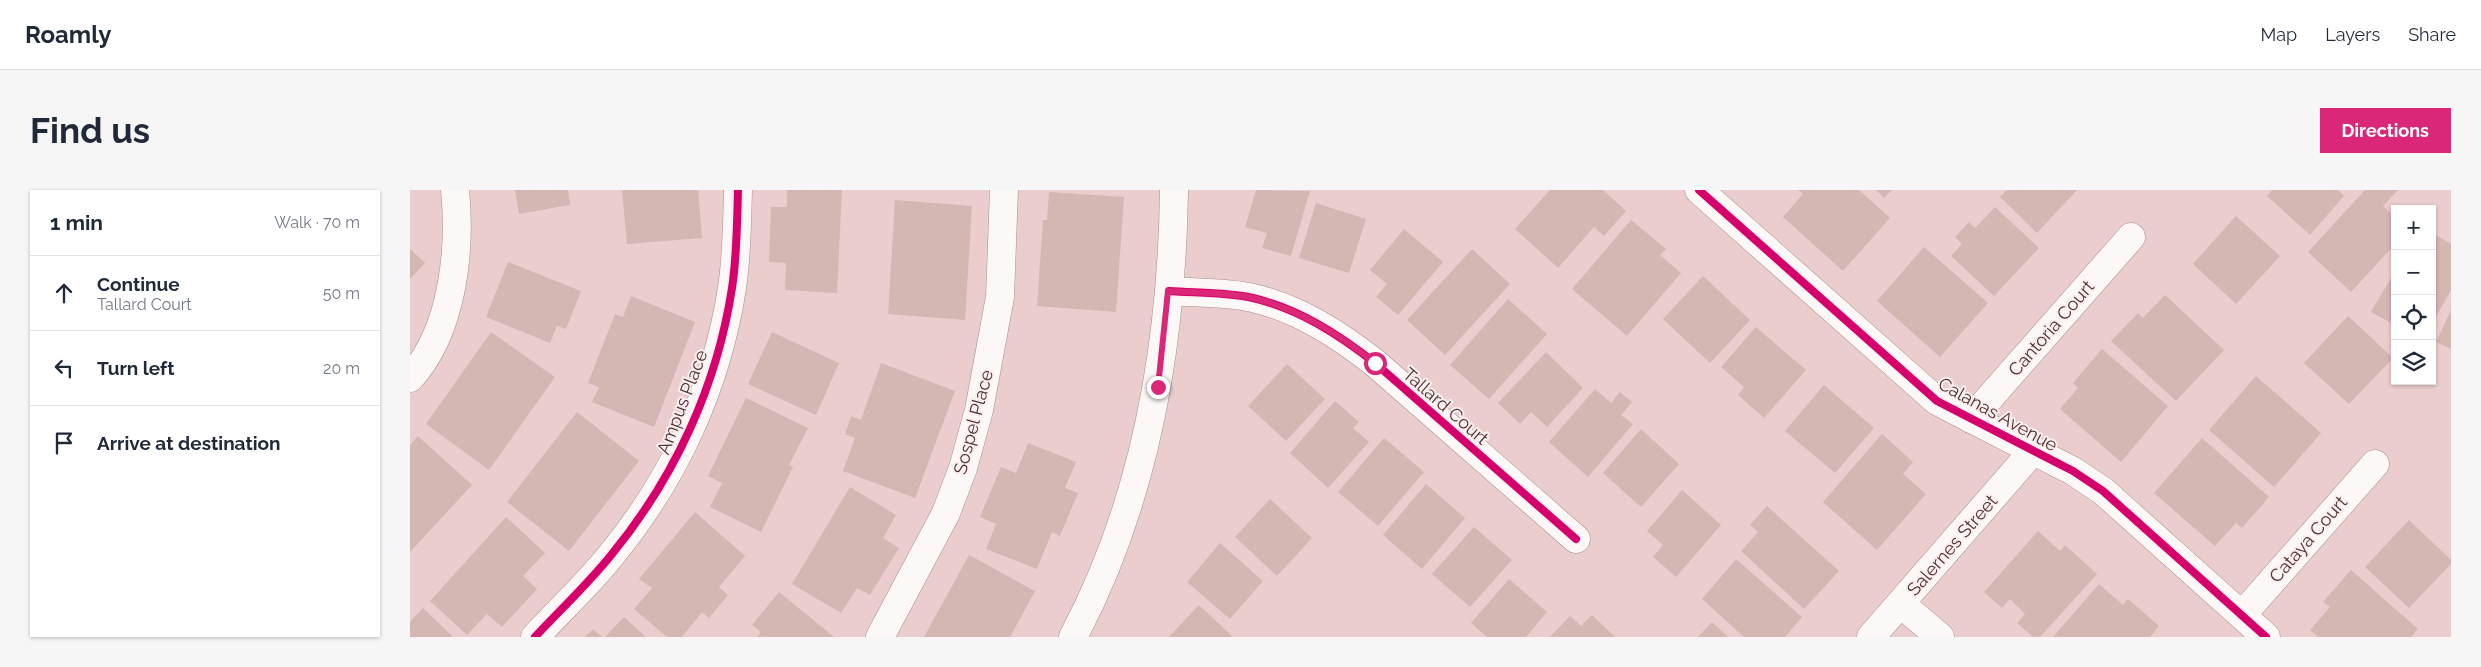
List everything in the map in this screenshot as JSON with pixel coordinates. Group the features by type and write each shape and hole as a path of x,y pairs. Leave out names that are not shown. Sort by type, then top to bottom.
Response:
{"street":[{"path":"410,378 435,338 450,295 459,224 455,190"},
{"name":"Ampus Place","path":"534,637 612,555 674,465 694,423 712,374 732,287 738,190"},
{"name":"Sospel Place","path":"880,637 946,513 963,468 979,410 1000,297 1004,190"},
{"path":"1073,637 1109,557 1129,502 1146,443 1158,387 1173,252 1174,190"},
{"name":"Calanas Avenue","path":"1713,195 1937,401 2032,452 2073,471 2103,491 2266,637"},
{"name":"Cantoria Court","path":"1972,420 2131,237"},
{"name":"Tallard Court","path":"1168,291 1252,298 1282,307 1316,322 1349,343 1375,363 1576,539"},
{"name":"Salernes Street","path":"1871,637 1902,604 2032,452"},
{"name":"Cataya Court","path":"2242,615 2375,464"},
{"path":"1902,604 1940,637"}],"building":[{"path":"515,190 568,190 570,205 519,214"},
{"path":"622,190 698,190 702,238 627,244"},
{"path":"787,190 842,190 837,293 785,290 786,263 769,262 771,207 787,207"},
{"path":"1256,190 1310,191 1291,256 1262,248 1267,233 1245,227"},
{"path":"1550,190 1603,190 1626,211 1604,236 1594,227 1558,268 1515,229"},
{"path":"1798,190 1859,190 1890,218 1843,271 1783,217 1803,194"},
{"path":"1876,190 1892,190 1884,198"},
{"path":"2007,190 2077,190 2037,233 2000,197"},
{"path":"2272,190 2338,190 2344,196 2310,235 2267,196"},
{"path":"2365,190 2398,190 2383,206 2391,213 2391,248 2351,292 2308,252"},
{"path":"1049,192 1124,197 1116,312 1037,306 1043,220 1047,220"},
{"path":"895,200 972,206 965,320 888,314"},
{"path":"1316,203 1366,219 1349,273 1299,258"},
{"path":"1995,207 2039,248 1994,296 1951,256 1962,244 1955,237 1969,222 1975,228"},
{"path":"2236,216 2280,256 2236,304 2193,264"},
{"path":"1631,220 1666,249 1660,255 1681,273 1627,336 1572,289"},
{"path":"1404,229 1443,262 1398,315 1376,297 1387,284 1370,270"},
{"path":"2436,235 2451,244 2451,290 2436,317"},
{"path":"1924,247 1988,303 1940,357 1877,301"},
{"path":"410,249 425,263 410,279"},
{"path":"1472,249 1510,284 1445,355 1407,320"},
{"path":"508,262 581,291 566,329 557,326 550,343 486,317"},
{"path":"1703,276 1750,320 1710,363 1663,319"},
{"path":"2391,278 2391,323 2371,312"},
{"path":"2165,295 2224,350 2176,401 2111,341 2138,313 2143,318"},
{"path":"631,296 695,322 654,427 592,402 599,387 588,383 615,314 623,317"},
{"path":"1508,299 1547,334 1489,399 1450,365"},
{"path":"2451,310 2451,349 2436,342"},
{"path":"2348,316 2391,356 2391,360 2349,404 2304,363"},
{"path":"1756,327 1806,370 1764,418 1738,395 1744,387 1721,367"},
{"path":"491,332 555,377 489,470 426,424"},
{"path":"772,332 839,363 816,415 748,384"},
{"path":"2102,349 2168,406 2121,462 2060,409 2078,388 2073,383"},
{"path":"1546,352 1583,388 1547,427 1531,412 1520,424 1498,403"},
{"path":"881,363 955,391 915,498 843,471 855,438 845,434 851,416 861,420"},
{"path":"1287,364 1325,399 1286,441 1248,406"},
{"path":"2256,376 2321,433 2274,487 2209,430"},
{"path":"1824,385 1874,428 1835,473 1785,431"},
{"path":"1595,389 1611,403 1620,392 1632,402 1621,415 1633,424 1588,477 1549,442"},
{"path":"746,398 808,428 789,465 793,467 761,532 710,507 722,483 708,476"},
{"path":"1335,401 1359,422 1353,428 1369,442 1328,488 1290,453"},
{"path":"577,412 639,461 569,551 507,502"},
{"path":"1641,429 1679,464 1641,507 1603,473"},
{"path":"1882,434 1913,462 1903,474 1926,494 1877,550 1823,502"},
{"path":"418,436 472,485 410,552 410,445"},
{"path":"1384,438 1424,472 1378,526 1338,492"},
{"path":"2202,438 2269,497 2242,528 2236,523 2215,546 2154,493"},
{"path":"1028,443 1076,462 1065,488 1078,493 1060,536 1052,532 1037,569 986,549 996,524 980,517 1001,467 1016,473"},
{"path":"1426,484 1465,518 1422,569 1383,535"},
{"path":"850,487 896,515 883,538 899,548 870,595 857,588 841,613 792,584"},
{"path":"1682,490 1721,525 1676,577 1653,557 1663,545 1647,531"},
{"path":"1270,499 1312,538 1277,576 1235,537"},
{"path":"1767,506 1839,571 1804,609 1741,551 1758,532 1750,525"},
{"path":"695,512 745,556 719,587 728,595 709,618 702,612 682,637 667,637 634,609 652,588 639,579"},
{"path":"506,517 545,553 523,576 537,589 502,627 487,614 467,635 430,601"},
{"path":"2409,520 2451,560 2451,564 2409,608 2365,567"},
{"path":"1474,527 1512,560 1470,607 1432,574"},
{"path":"2038,531 2060,551 2065,545 2097,574 2040,637 2033,637 2017,623 2025,614 2010,599 2002,608 1984,592"},
{"path":"1220,543 1263,581 1230,619 1187,582"},
{"path":"969,555 1035,591 1010,637 924,637"},
{"path":"1736,559 1802,617 1785,637 1744,637 1702,599"},
{"path":"2351,570 2418,629 2411,637 2318,637 2310,630 2330,607 2323,602"},
{"path":"1509,579 1547,612 1526,637 1487,637 1471,623"},
{"path":"2099,584 2123,605 2128,599 2159,626 2150,637 2053,637"},
{"path":"779,592 834,637 757,637 761,632 752,625"},
{"path":"1199,605 1233,637 1169,637"},
{"path":"423,608 453,637 410,637 410,622"},
{"path":"1592,615 1615,637 1550,637 1570,616 1581,626"},
{"path":"624,617 646,637 605,637"},
{"path":"1712,622 1728,637 1698,637"},
{"path":"593,629 602,637 585,637"}],"cycle path":[{"path":"535,637 594,575 635,524 674,462 690,429 716,360 725,324 735,264 738,190"},
{"path":"1699,190 1937,401 2073,471 2103,491 2266,637"},
{"path":"1169,291 1253,298 1302,316 1347,342 1375,363 1576,539"}],"route":[{"path":"1158,387 1168,291 1252,298 1282,307 1316,322 1349,343 1375,363"}]}
